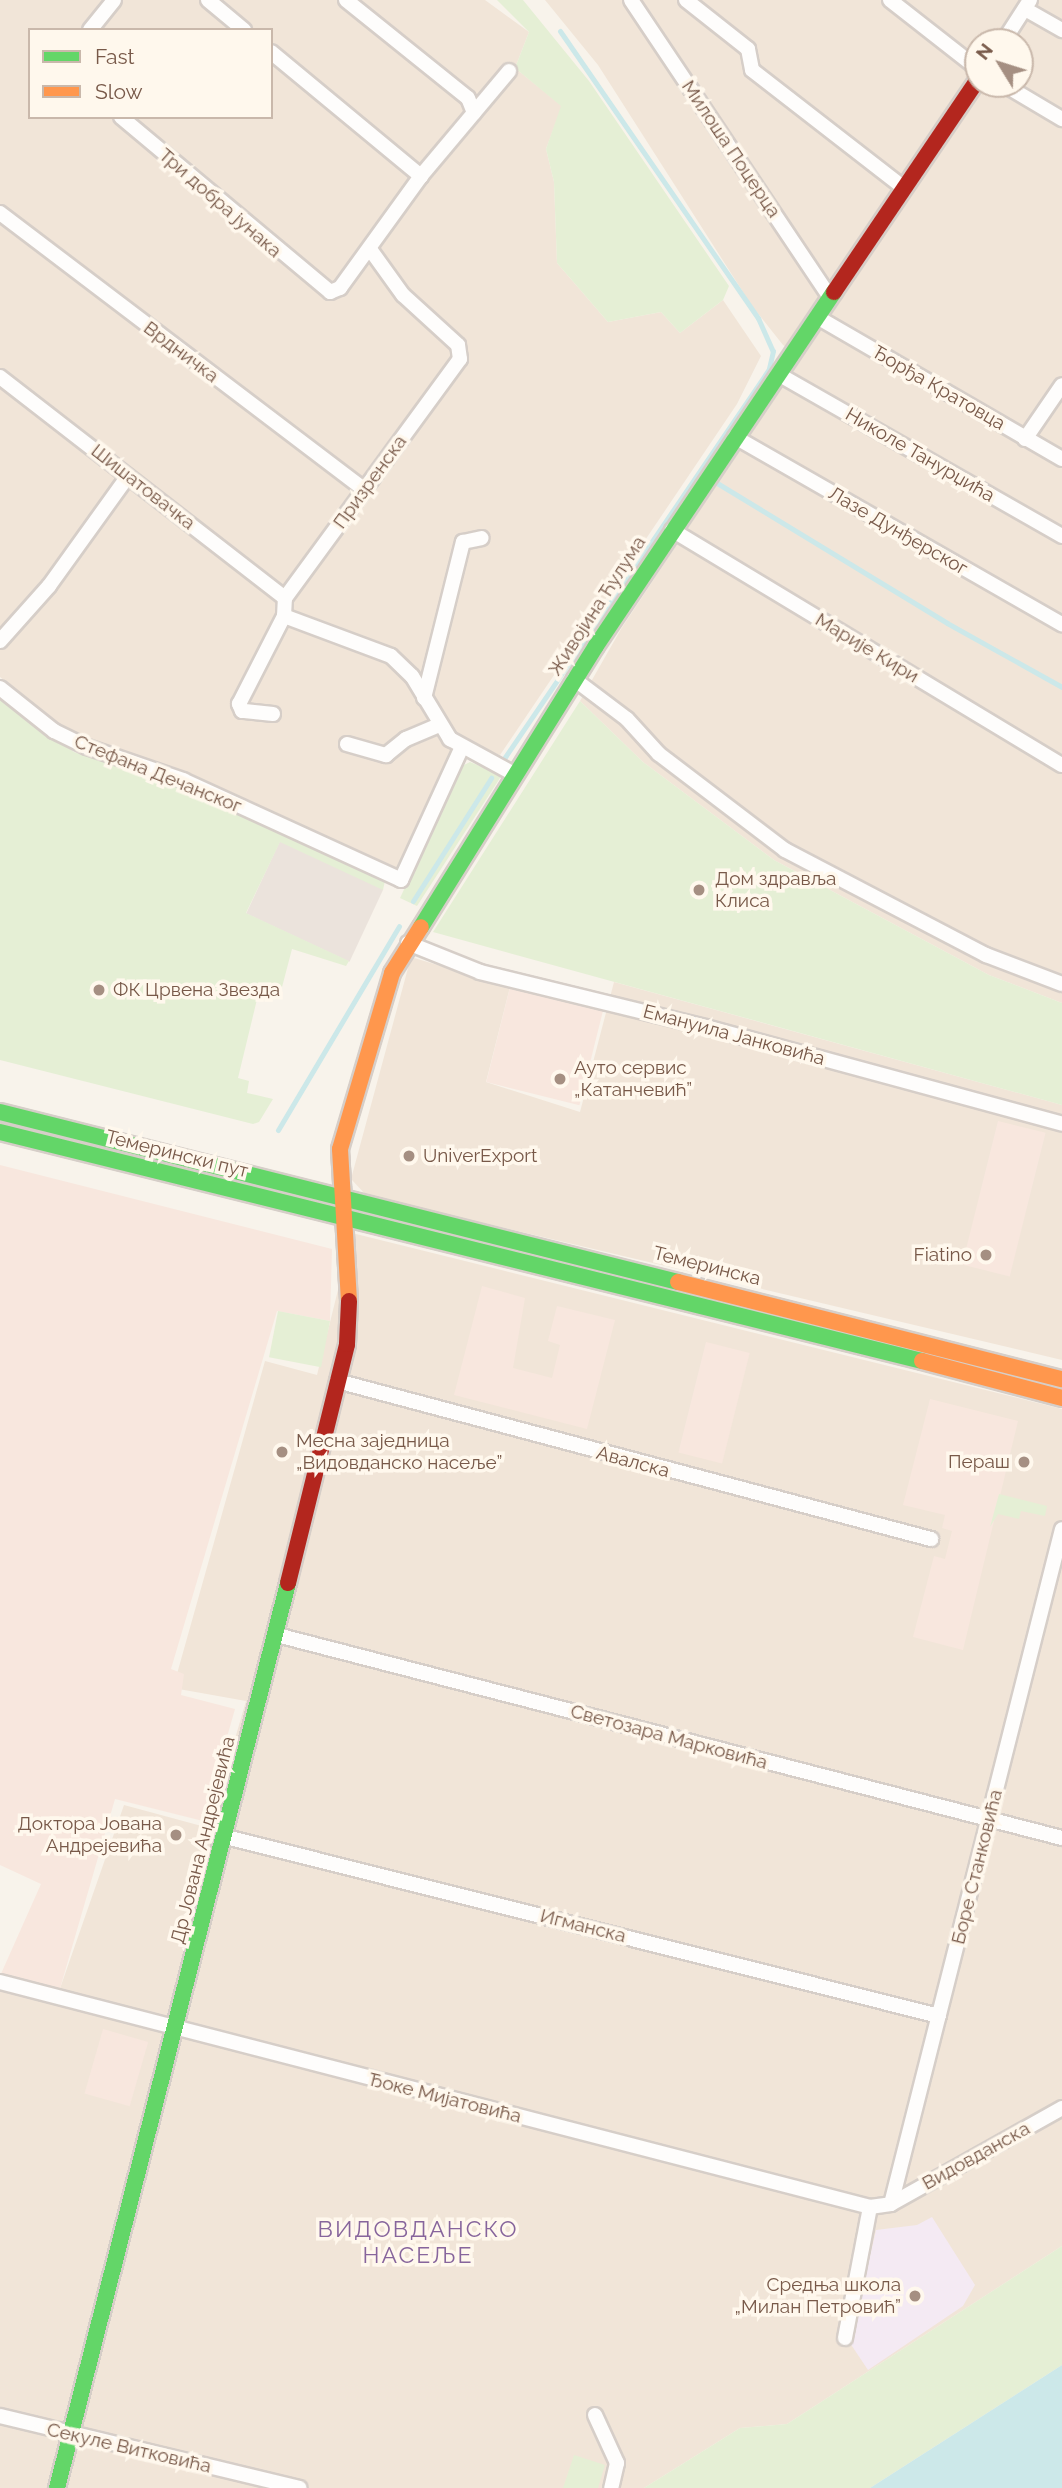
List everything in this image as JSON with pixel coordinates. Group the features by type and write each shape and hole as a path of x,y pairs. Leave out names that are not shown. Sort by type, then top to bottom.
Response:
{"street":[{"path":"92,28 114,0"},
{"path":"208,0 242,28"},
{"path":"345,0 468,98 474,113"},
{"name":"Милоша Поцерца","path":"631,0 830,297"},
{"path":"686,0 748,49 752,69 904,188"},
{"path":"890,0 964,58"},
{"path":"1012,28 1028,4 1062,30"},
{"path":"273,54 421,176"},
{"path":"370,249 421,176 509,71"},
{"name":"Живојина Ћулума","path":"341,1196 338,1172 344,1128 387,985 408,943 574,679 965,98"},
{"path":"1027,98 1062,118"},
{"name":"Три добра јунака","path":"123,119 320,288 330,292 340,288 370,249"},
{"name":"Врдничка","path":"0,212 364,489"},
{"name":"Призренска","path":"285,598 461,353 403,295 370,249"},
{"name":"Ђорђа Кратовца","path":"817,317 1062,459"},
{"name":"Николе Танурџића","path":"778,374 1062,536"},
{"name":"Шишатовачка","path":"0,377 285,598"},
{"path":"1025,439 1062,385"},
{"name":"Лазе Дунђерског","path":"735,438 1062,624"},
{"path":"0,641 71,558 128,476"},
{"name":"Марије Кири","path":"673,530 1062,765"},
{"path":"424,698 463,541 482,538"},
{"path":"273,714 242,711 239,704 285,616 285,598"},
{"path":"285,616 379,649 412,676 439,725 461,749 514,774"},
{"path":"574,679 628,719 659,754 785,850 986,955 1062,984"},
{"name":"Стефана Дечанског","path":"0,688 54,731 87,747 183,780 401,880 461,749"},
{"path":"347,744 386,755 406,739 439,725"},
{"name":"Емануила Јанковића","path":"408,943 480,972 706,1027 1062,1124"},
{"name":"Темерински пут","path":"0,1112 341,1196"},
{"name":"Темерински пут","path":"0,1132 343,1217"},
{"name":"Др Јована Андрејевића","path":"57,2488 226,1837 337,1381 350,1315 341,1196"},
{"name":"Темеринска","path":"341,1196 1062,1379"},
{"name":"Темеринска","path":"343,1217 892,1351 1062,1398"},
{"name":"Авалска","path":"337,1381 931,1539"},
{"name":"Боре Станковића","path":"891,2204 1062,1529"},
{"name":"Светозара Марковића","path":"277,1635 1062,1839"},
{"name":"Игманска","path":"226,1837 939,2016"},
{"name":"Ђоке Мијатовића","path":"0,1982 176,2030 870,2207 891,2204"},
{"name":"Видовданска","path":"891,2204 1062,2108"},
{"path":"845,2338 870,2207"},
{"path":"595,2415 617,2463 611,2488"},
{"name":"Секуле Витковића","path":"0,2416 299,2488"}],"shaded area":[{"path":"0,0 485,0 529,32 515,68 562,106 546,149 554,182 557,263 608,322 661,312 680,333 723,300 761,356 737,404 500,755 466,742 409,875 65,728 0,677"},
{"path":"545,0 1062,0 1062,1003 989,975 774,860 643,762 580,701 621,629 802,356 783,345 752,306 598,65"},
{"path":"280,841 383,889 350,962 246,914"},
{"path":"411,957 510,987 486,1082 580,1112 614,982 1062,1105 1062,1360 366,1195 351,1179"},
{"path":"510,987 603,1010 579,1105 486,1082"},
{"path":"998,1121 1046,1133 1010,1276 962,1265"},
{"path":"0,1165 332,1249 330,1321 277,1311 171,1669 184,1674 181,1695 235,1709 203,1821 115,1799 59,1992 0,1976 41,1884 0,1865"},
{"path":"352,1233 1062,1409 1062,2246 787,2424 740,2428 644,2488 0,2488 0,1985 57,1997 124,1805 209,1828 246,1701 173,1688 265,1361 317,1375"},
{"path":"482,1286 525,1298 513,1368 552,1378 560,1345 548,1341 557,1306 615,1320 587,1429 454,1395"},
{"path":"706,1342 750,1353 722,1464 678,1453"},
{"path":"930,1399 1018,1421 963,1650 913,1637 934,1556 945,1559 952,1531 942,1528 945,1515 903,1505"},
{"path":"103,2029 148,2042 130,2106 85,2093"},
{"name":"Средња школа „Милан Петровић”","path":"932,2217 975,2285 963,2306 868,2370 850,2343 876,2230 917,2225"}],"green space":[{"path":"497,0 523,0 589,81 729,286 723,300 680,333 661,312 608,322 557,263 554,182 546,149 561,106 515,68 529,32"},
{"path":"0,698 74,752 185,789 385,881 383,890 280,842 246,913 349,961 346,966 292,949 281,991 260,987 238,1078 249,1081 247,1093 273,1099 259,1122 253,1124 0,1060"},
{"path":"580,701 643,762 774,860 989,975 1062,1003 1062,1105 433,932"},
{"path":"470,762 502,775 417,906 400,898 462,766"},
{"path":"278,1311 330,1321 321,1367 269,1357"},
{"path":"999,1494 1047,1506 1045,1516 1021,1511 1019,1519 998,1514 990,1527"},
{"path":"1062,2246 1062,2365 870,2488 644,2488 740,2428 787,2424"},
{"path":"574,2455 605,2465 598,2488 563,2488"}],"water":[{"path":"1062,2365 1062,2488 870,2488"}],"waterway":[{"path":"560,31 758,318 773,351 769,369 591,631"},
{"path":"717,483 947,623 1062,687"},
{"path":"503,760 584,641"},
{"path":"413,901 491,778"},
{"path":"278,1130 399,926"}],"traffic: fast":[{"path":"421,927 596,646 834,292"},
{"path":"0,1112 678,1282"},
{"path":"0,1132 922,1361"},
{"path":"57,2488 288,1583"}],"traffic: slow":[{"path":"349,1301 340,1149 392,973 421,927"},
{"path":"678,1282 1062,1379"},
{"path":"922,1361 1062,1398"}],"traffic: jam":[{"path":"834,292 965,98"},
{"path":"288,1583 347,1344 349,1301"}],"place":[{"name":"Дом здравља Клиса","path":"699,890"},
{"name":"ФК Црвена Звезда","path":"99,990"},
{"name":"Ауто сервис „Катанчевић”","path":"560,1079"},
{"name":"UniverExport","path":"409,1156"},
{"name":"Fiatino","path":"986,1255"},
{"name":"Месна заједница „Видовданско насеље”","path":"282,1452"},
{"name":"Пераш","path":"1024,1462"},
{"name":"Доктора Јована Андрејевића","path":"176,1835"},
{"name":"Средња школа „Милан Петровић”","path":"915,2296"}],"district":[{"name":"ВИДОВДАНСКО НАСЕЉЕ","path":"418,2242"}]}
